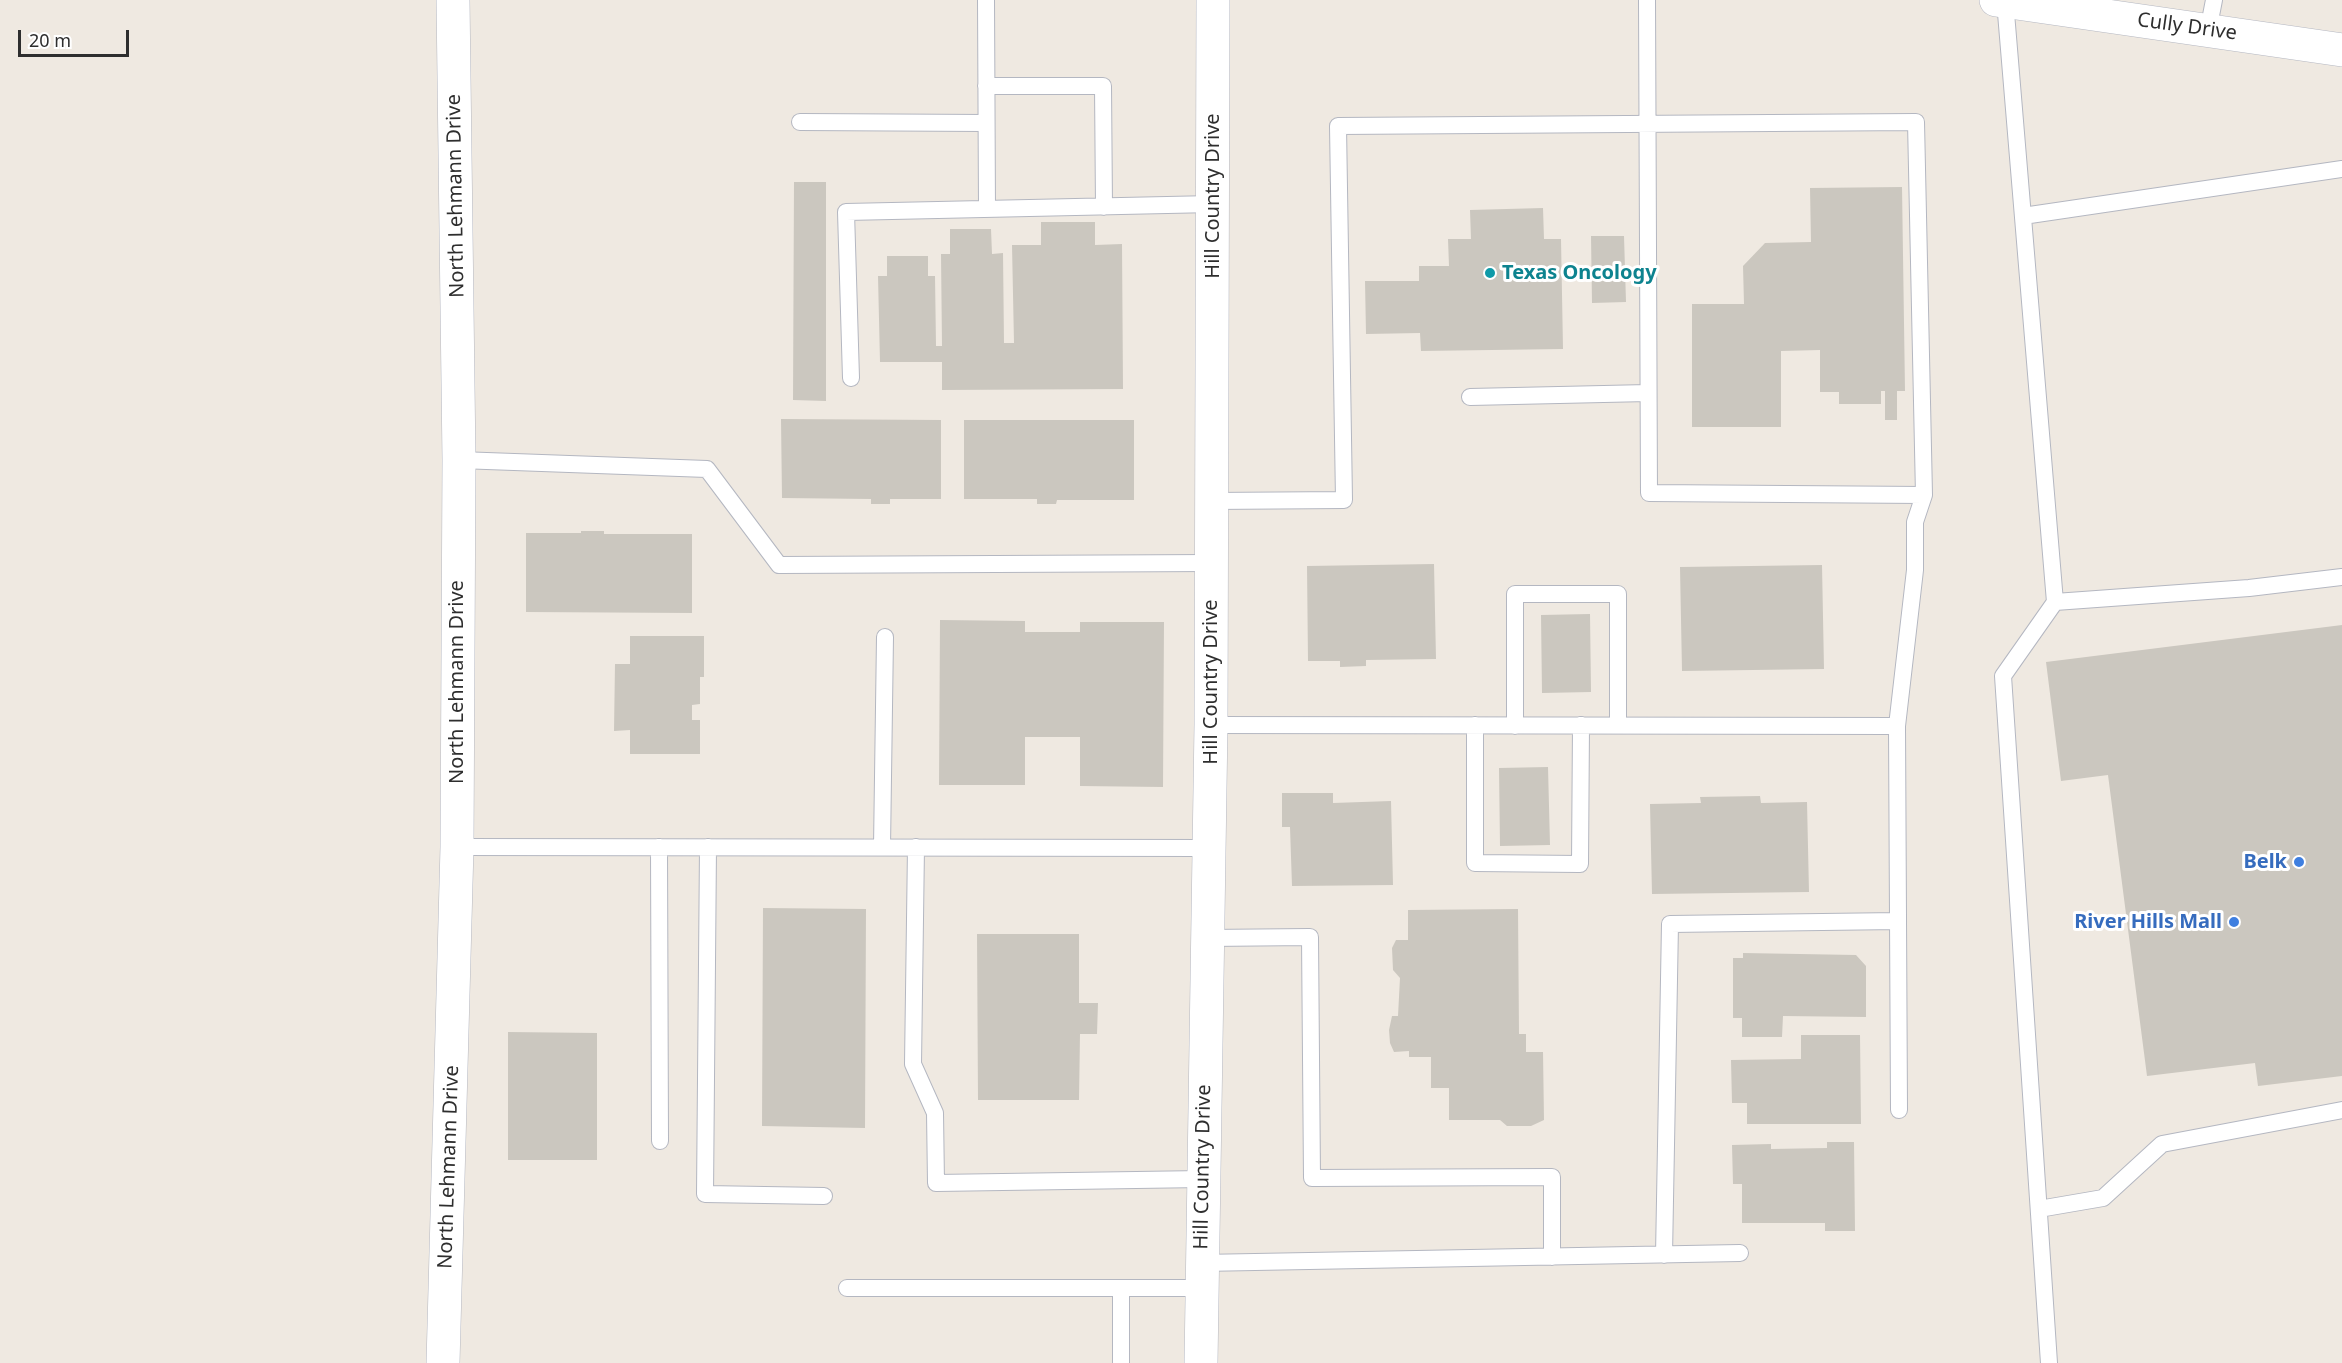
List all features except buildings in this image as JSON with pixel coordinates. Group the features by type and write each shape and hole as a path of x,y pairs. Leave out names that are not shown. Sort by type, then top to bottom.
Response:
{"street":[{"name":"North Lehmann Drive","path":"443,1363 457,847 459,460 453,0"},
{"name":"Hill Country Drive","path":"1201,1363 1211,725 1213,0"},
{"name":"Cully Drive","path":"1996,0 2211,15 2342,50"}],"lane":[{"path":"986,0 987,209"},
{"path":"1647,0 1649,493 1924,495"},
{"path":"2005,1 2055,602 2003,676 2049,1363"},
{"path":"986,86 1103,86 1104,207"},
{"path":"800,122 986,123"},
{"path":"1212,501 1344,500 1338,126 1916,122 1924,495 1915,522 1916,570 1897,726 1899,1110"},
{"path":"2023,216 2342,170"},
{"path":"851,378 846,212 1213,204"},
{"path":"1470,397 1648,393"},
{"path":"459,460 707,469 780,566 1212,563"},
{"path":"2055,602 2249,588 2342,577"},
{"path":"1515,726 1515,594 1618,594 1618,725"},
{"path":"882,848 885,637"},
{"path":"1211,725 1897,726"},
{"path":"1475,725 1475,863 1580,864 1581,725"},
{"path":"457,847 1209,848"},
{"path":"659,847 660,1141"},
{"path":"708,847 705,1194 824,1196"},
{"path":"916,848 913,1064 935,1113 936,1183 1203,1179"},
{"path":"1664,1255 1670,924 1898,921"},
{"path":"1207,938 1310,937 1312,1178 1552,1177 1552,1257"},
{"path":"2039,1209 2103,1198 2162,1143 2342,1110"},
{"path":"848,1288 1121,1288 1201,1276 1552,1257 1740,1253"},
{"path":"1120,1363 1121,1288"}],"place":[{"name":"Texas Oncology","path":"1490,273"},
{"name":"Belk","path":"2299,862"},
{"name":"River Hills Mall","path":"2234,922"}]}
